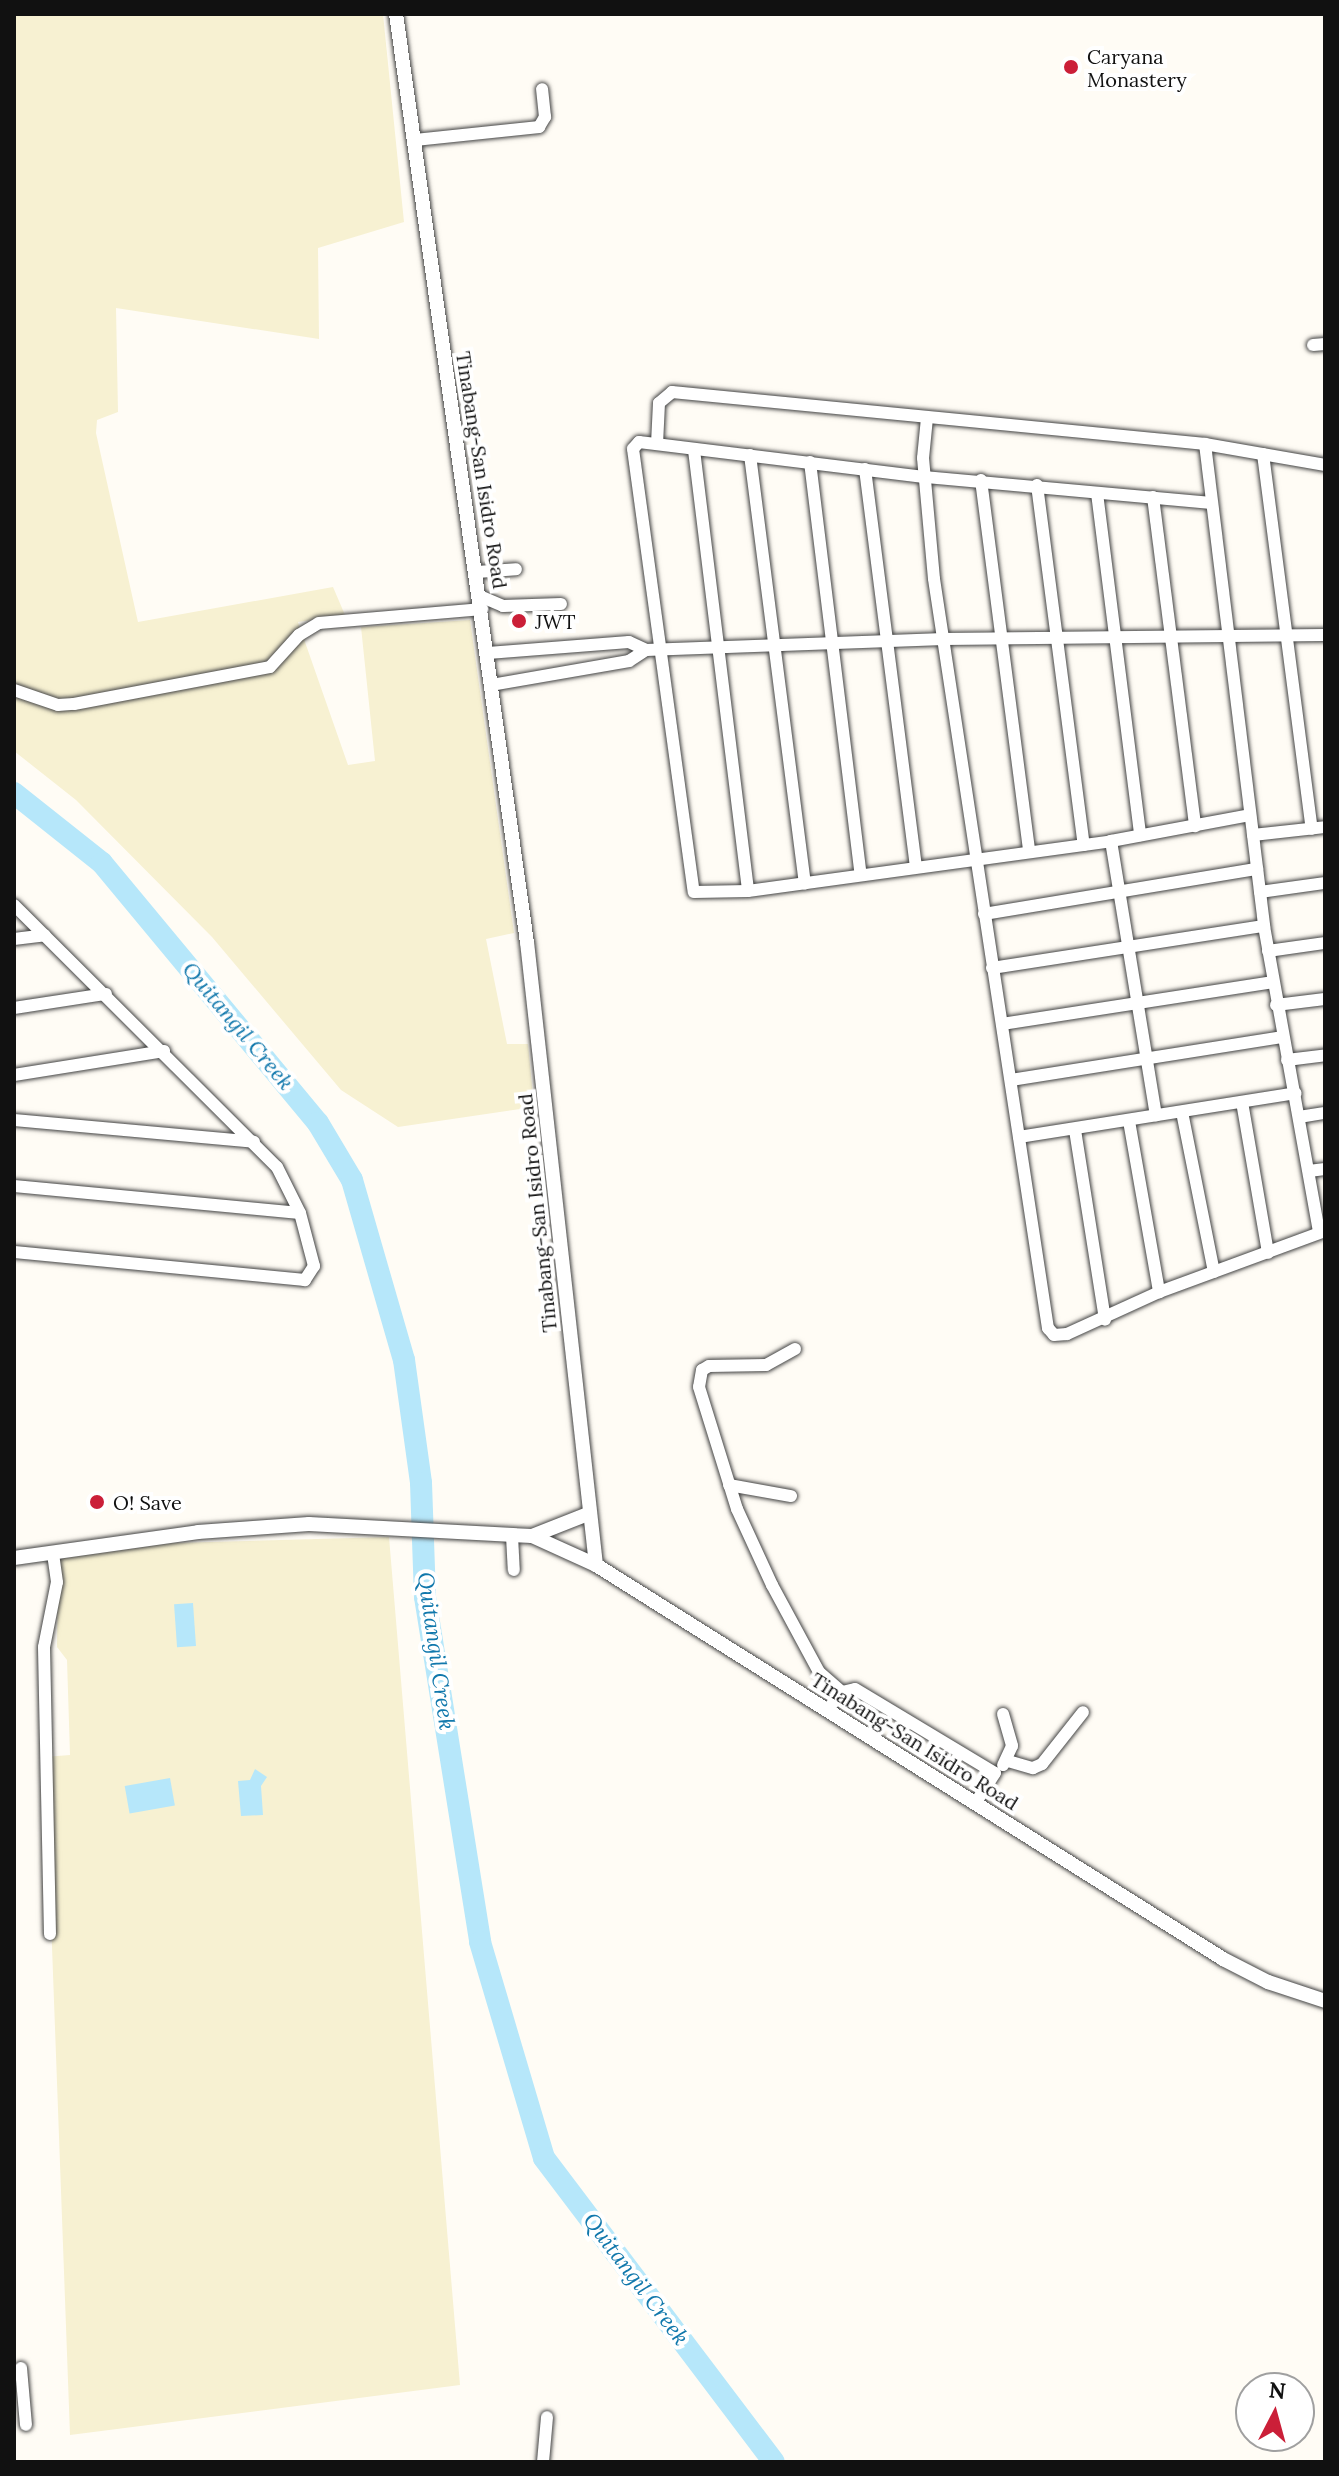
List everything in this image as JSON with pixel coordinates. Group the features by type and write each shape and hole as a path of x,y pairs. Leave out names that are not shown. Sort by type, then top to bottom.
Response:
{"street":[{"name":"Tinabang-San Isidro Road","path":"396,14 482,603 539,1038 588,1514 596,1565 1223,1959 1268,1982 1325,2001"},
{"path":"415,140 539,127 545,117 542,89"},
{"path":"657,444 659,403 665,393 1205,444 1325,466"},
{"path":"927,418 924,477 974,858 1048,1328 1060,1335 1105,1320 1159,1292 1322,1231 1272,982 1205,444"},
{"path":"1211,503 924,477 639,442 633,449 661,647 689,886 699,893 748,891 1084,845 1250,815"},
{"path":"694,450 748,891"},
{"path":"1253,835 1319,828 1287,635 1263,454"},
{"path":"750,455 805,883"},
{"path":"810,462 861,875"},
{"path":"865,469 916,866"},
{"path":"981,480 1029,852"},
{"path":"1037,485 1084,845"},
{"path":"1097,493 1140,835"},
{"path":"1153,497 1195,826"},
{"path":"477,572 516,569"},
{"path":"14,690 58,705 74,704 270,667 299,635 319,623 482,603 503,606 561,604"},
{"path":"492,685 629,661 646,650 661,647 944,639 1000,641 1325,635"},
{"path":"488,653 629,642 646,650"},
{"path":"1111,841 1156,1115"},
{"path":"984,914 1119,895 1257,869"},
{"path":"1260,892 1325,883"},
{"path":"14,905 164,1051 277,1167 300,1213 314,1266 305,1280 14,1252"},
{"path":"992,968 1127,950 1264,926"},
{"path":"14,939 45,935"},
{"path":"1268,951 1325,943"},
{"path":"1002,1024 1137,1006 1272,982"},
{"path":"14,1008 106,994"},
{"path":"1276,1005 1325,999"},
{"path":"1011,1080 1147,1062 1282,1037"},
{"path":"14,1075 164,1051"},
{"path":"1287,1060 1325,1055"},
{"path":"1019,1137 1296,1093"},
{"path":"1242,1102 1268,1253"},
{"path":"1182,1112 1214,1272"},
{"path":"1299,1117 1325,1113"},
{"path":"14,1120 254,1142"},
{"path":"1129,1121 1159,1292"},
{"path":"1075,1130 1105,1320"},
{"path":"1309,1171 1325,1169"},
{"path":"14,1186 300,1213"},
{"path":"795,1349 766,1365 718,1364 702,1370 699,1387 729,1485 804,1648 819,1672 842,1692"},
{"path":"729,1485 791,1496"},
{"path":"14,1558 309,1524 454,1529 532,1536 588,1514"},
{"path":"512,1536 514,1570"},
{"path":"532,1536 596,1565"},
{"path":"50,1934 44,1647 57,1582 53,1552"},
{"path":"827,1710 842,1692 855,1689 995,1773"},
{"path":"1008,1761 1033,1768 1042,1764 1083,1712"},
{"path":"976,1802 995,1773 1008,1761 1012,1746 1003,1714"},
{"path":"21,2368 19,2402 26,2425"},
{"path":"543,2462 547,2417"}],"shaded area":[{"path":"14,14 383,14 404,222 318,248 319,339 116,308 118,412 97,420 96,433 138,622 333,587 345,615 298,622 348,765 375,761 361,627 470,620 514,933 486,939 507,1044 528,1044 534,1107 398,1127 341,1090 212,937 76,800 14,751"},
{"path":"389,1537 460,2385 70,2435 45,1757 70,1755 67,1660 57,1647 58,1559 173,1543"}],"water":[{"path":"193,1603 196,1646 177,1647 174,1604"},
{"path":"255,1769 267,1777 261,1786 263,1815 241,1816 238,1781 250,1780"},
{"path":"170,1778 175,1806 130,1814 125,1786"}],"waterway":[{"name":"Quitangil Creek","path":"14,793 102,863 318,1123 352,1180 404,1360 421,1483 425,1597 480,1942 544,2158 774,2462"}],"place":[{"name":"Caryana Monastery","path":"1071,67"},
{"name":"JWT","path":"519,621"},
{"name":"O! Save","path":"97,1502"}]}
